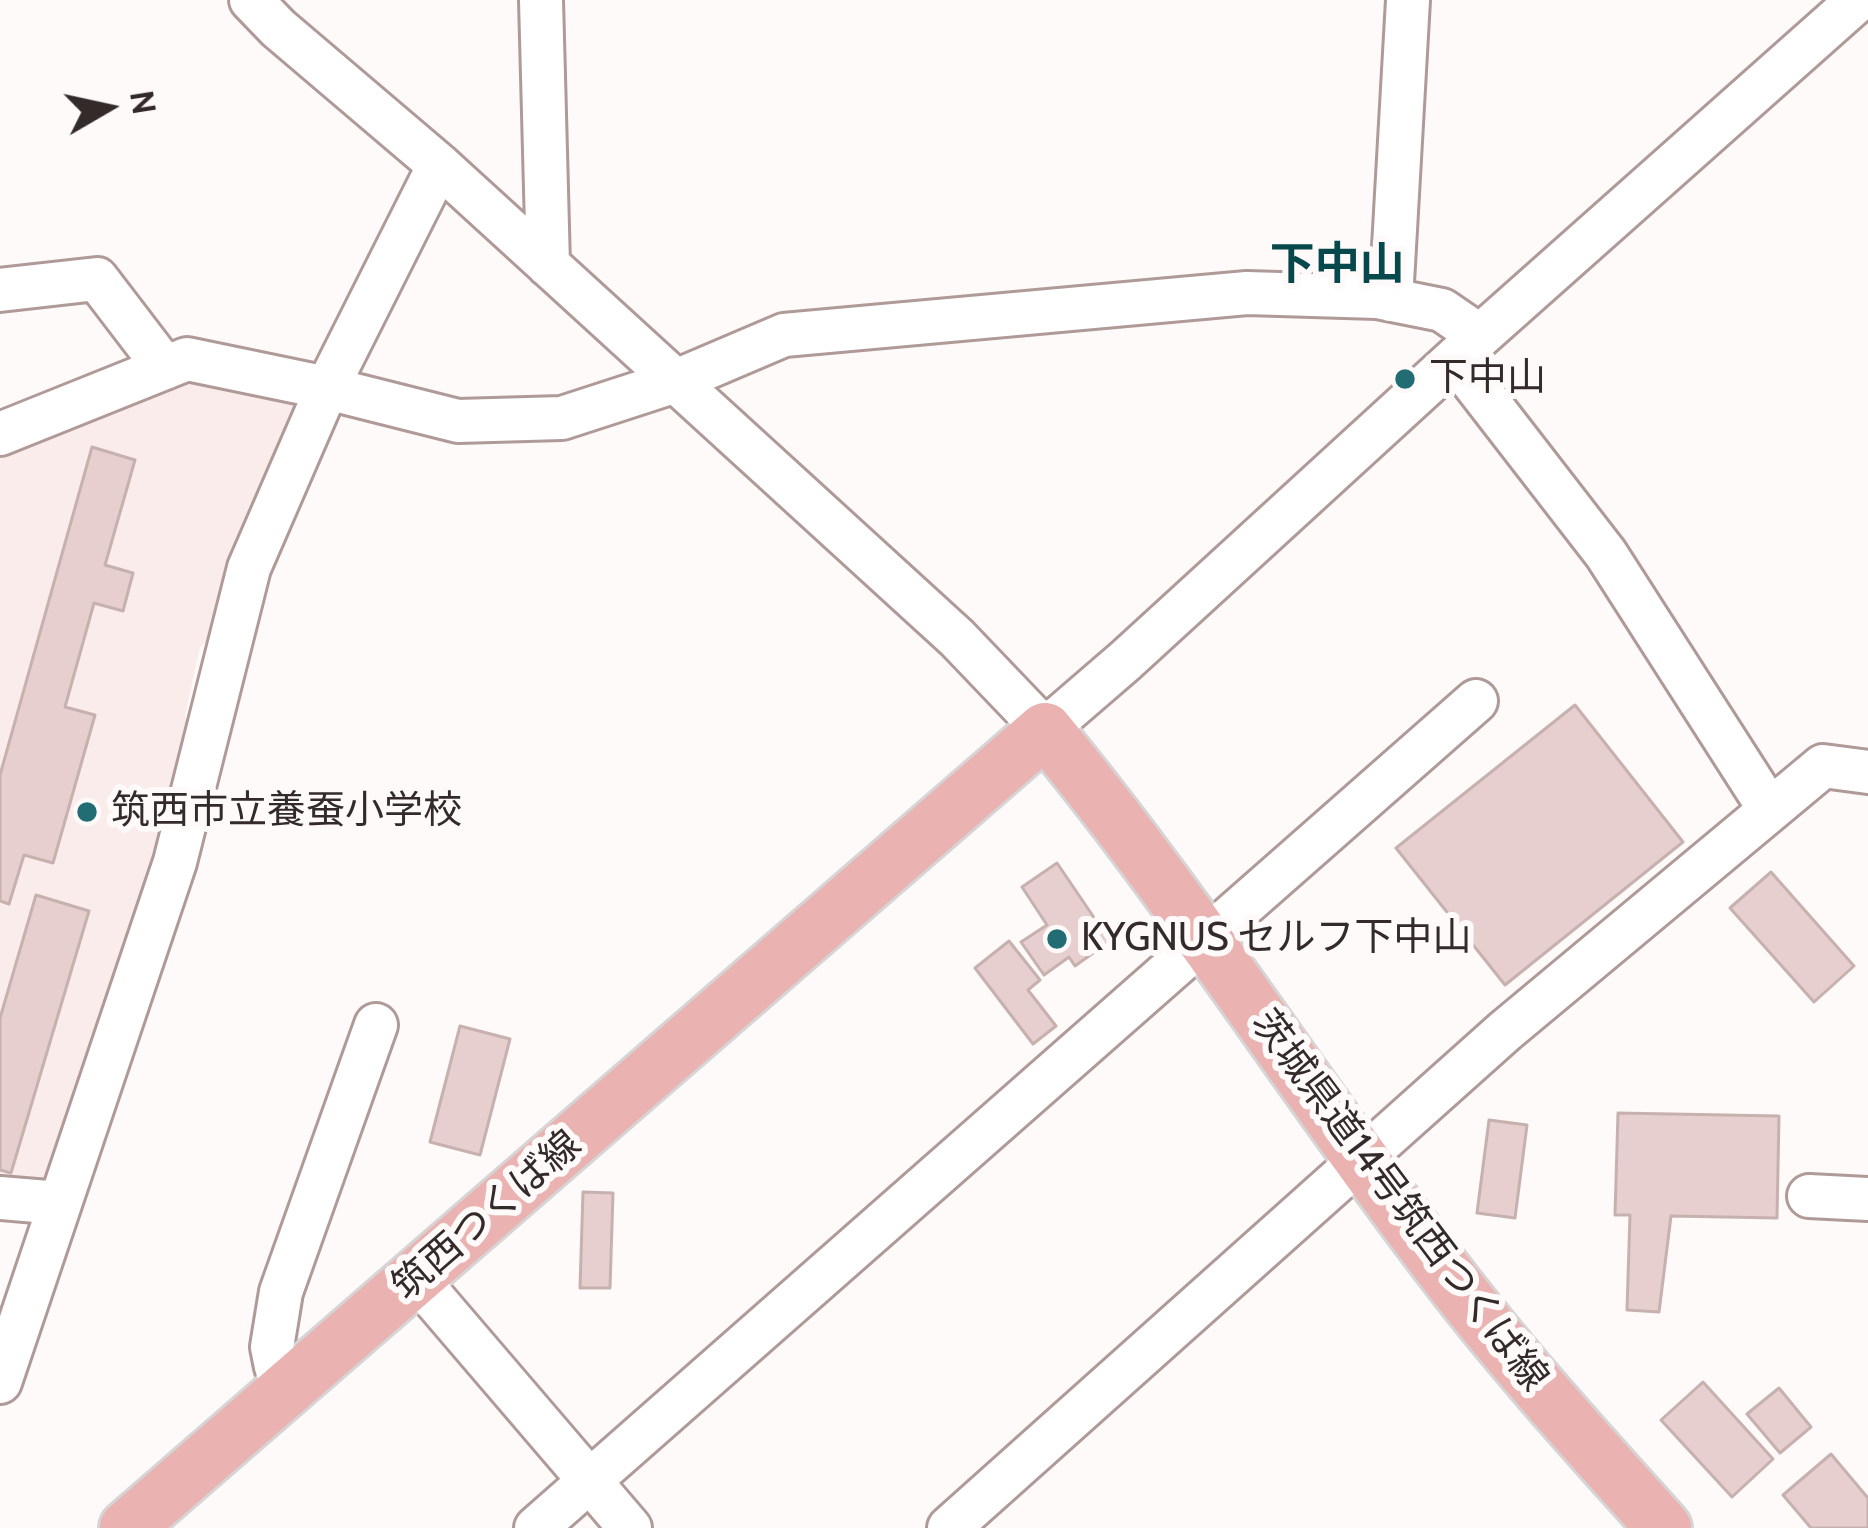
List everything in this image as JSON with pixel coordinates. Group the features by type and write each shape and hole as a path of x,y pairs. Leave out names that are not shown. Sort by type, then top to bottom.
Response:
{"main road":[{"name":"筑西つくば線","path":"127,1528 1045,730"},
{"name":"茨城県道14号筑西つくば線","path":"1045,730 1100,797 1446,1274 1664,1528"}],"street":[{"path":"251,0 439,165 957,638 1045,730 1858,0"},
{"path":"542,0 548,266"},
{"path":"1391,300 1408,0"},
{"path":"0,1382 176,862 249,568 327,388 439,165"},
{"path":"0,290 97,279 164,368"},
{"path":"0,434 187,359 458,421 562,418 676,381 784,335 1247,293 1391,300 1442,310 1770,809"},
{"path":"536,1528 1476,701"},
{"path":"950,1528 1505,1031 1770,809 1823,766 1868,772"},
{"path":"292,1386 276,1367 272,1347 281,1292 376,1024"},
{"path":"1809,1196 1868,1199"},
{"path":"0,1198 60,1203"},
{"path":"416,1278 630,1528"}],"shaded area":[{"name":"筑西市立養蚕小学校","path":"179,380 300,398 215,634 200,647 179,756 185,764 52,1175 36,1183 0,1179 0,449"}],"building":[{"path":"92,447 135,460 105,565 133,573 123,611 94,603 65,707 95,715 53,863 24,855 9,904 0,901 0,775"},
{"path":"1575,705 1683,842 1505,985 1396,848"},
{"path":"1057,863 1110,941 1075,966 1069,957 1044,975 1021,942 1047,925 1022,887"},
{"path":"1771,872 1854,966 1814,1002 1730,908"},
{"path":"36,895 89,911 11,1173 0,1170 0,1018"},
{"path":"1009,941 1040,980 1028,990 1056,1026 1033,1044 975,968"},
{"path":"460,1026 510,1039 480,1155 430,1142"},
{"path":"1618,1113 1779,1116 1777,1218 1671,1216 1659,1312 1627,1310 1630,1215 1615,1215"},
{"path":"1489,1120 1527,1125 1515,1218 1477,1213"},
{"path":"583,1192 613,1193 610,1288 580,1288"},
{"path":"1703,1382 1773,1459 1732,1497 1661,1420"},
{"path":"1779,1388 1811,1427 1780,1453 1747,1414"},
{"path":"1831,1454 1868,1498 1868,1528 1811,1528 1783,1495"}],"place":[{"name":"下中山","path":"1405,379"},
{"name":"筑西市立養蚕小学校","path":"87,812"},
{"name":"KYGNUS セルフ下中山","path":"1057,939"}],"district":[{"name":"下中山","path":"1337,266"}]}
